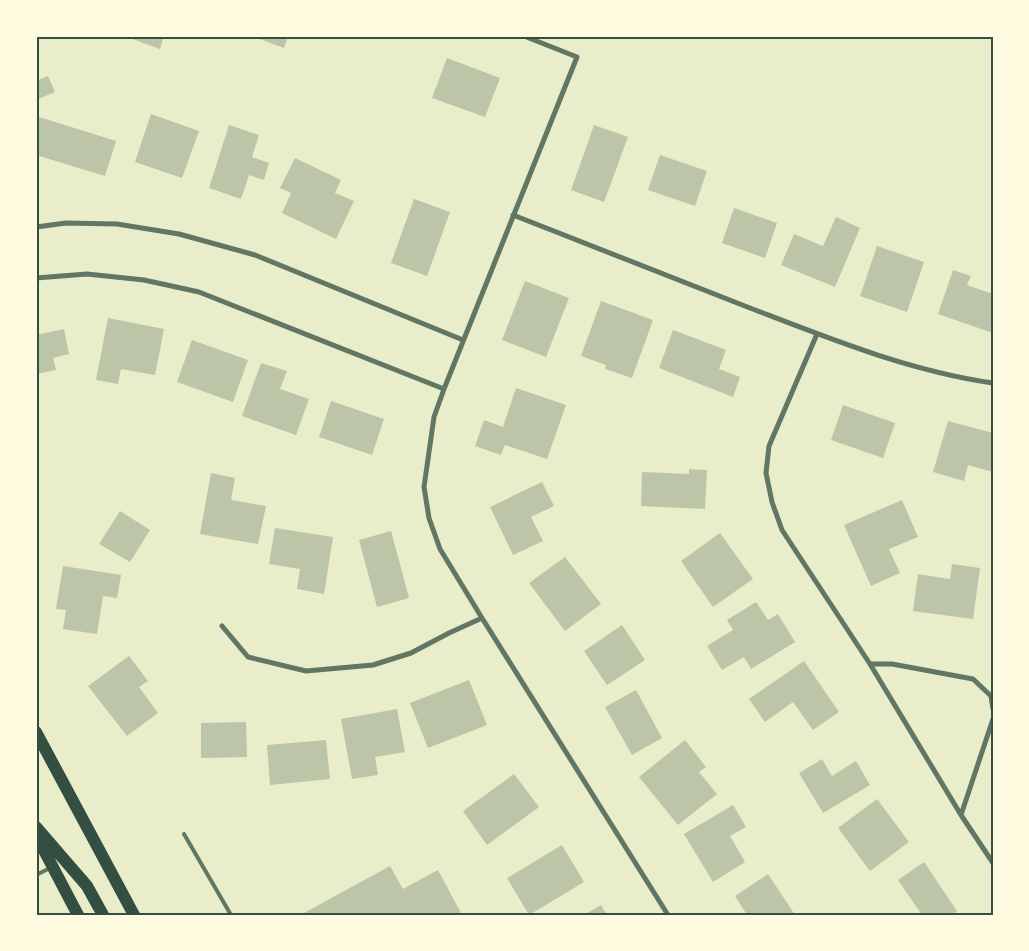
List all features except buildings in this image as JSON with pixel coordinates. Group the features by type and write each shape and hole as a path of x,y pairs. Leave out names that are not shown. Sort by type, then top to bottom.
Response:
{"main road":[{"path":"36,732 134,915"},
{"path":"36,827 87,886 103,915"},
{"path":"36,835 78,915"}],"street":[{"path":"524,36 576,57 434,417 424,487 429,518 440,549 668,915"},
{"path":"513,215 817,334 897,360 970,380 993,383"},
{"path":"36,227 66,223 117,224 180,234 255,255 463,340"},
{"path":"36,278 87,274 144,280 199,292 444,389"},
{"path":"817,334 769,446 766,473 772,502 782,530 870,664 961,815 993,863"},
{"path":"222,626 248,657 306,672 373,665 411,653 482,618"},
{"path":"870,664 892,664 973,679 991,696 993,708"},
{"path":"961,815 993,719"}],"lane":[{"path":"184,834 231,915"},
{"path":"36,875 52,866"}]}
